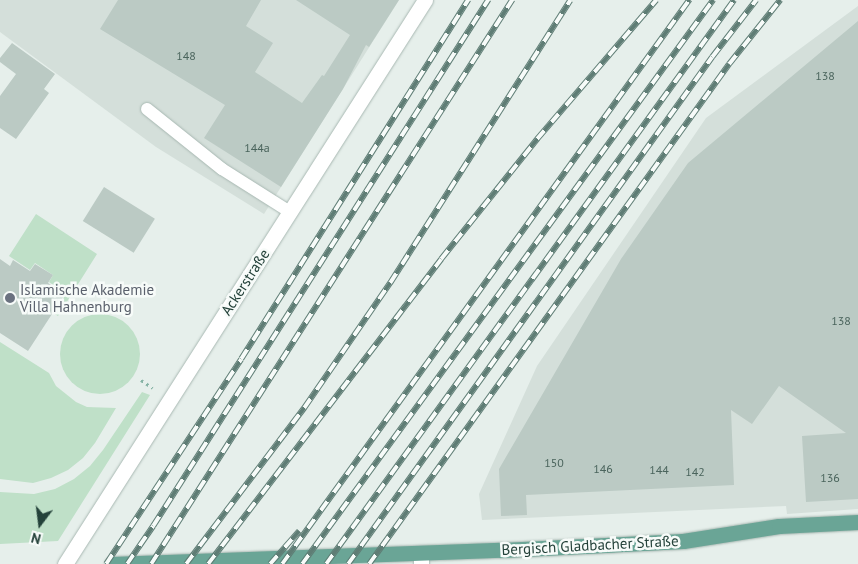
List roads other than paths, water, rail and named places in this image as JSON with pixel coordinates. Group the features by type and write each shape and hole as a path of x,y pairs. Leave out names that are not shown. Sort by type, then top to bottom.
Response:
{"main road":[{"name":"Bergisch Gladbacher Straße","path":"112,564 421,559 683,541 779,526 858,522"}],"street":[{"name":"Ackerstraße","path":"65,564 425,0"}],"lane":[{"path":"146,109 222,169 290,212"}],"railway":[{"path":"106,564 241,359 468,0"},
{"path":"127,564 488,0"},
{"path":"151,564 512,0"},
{"path":"186,564 304,408 390,283 570,0"},
{"path":"208,564 441,259 537,139 656,0"},
{"path":"282,564 689,0"},
{"path":"302,564 713,0"},
{"path":"326,564 734,0"},
{"path":"348,564 712,57 756,0"},
{"path":"369,564 729,64 780,0"},
{"path":"270,564 299,531"}],"place":[{"name":"Islamische Akademie Villa Hahnenburg","path":"10,298"}]}
